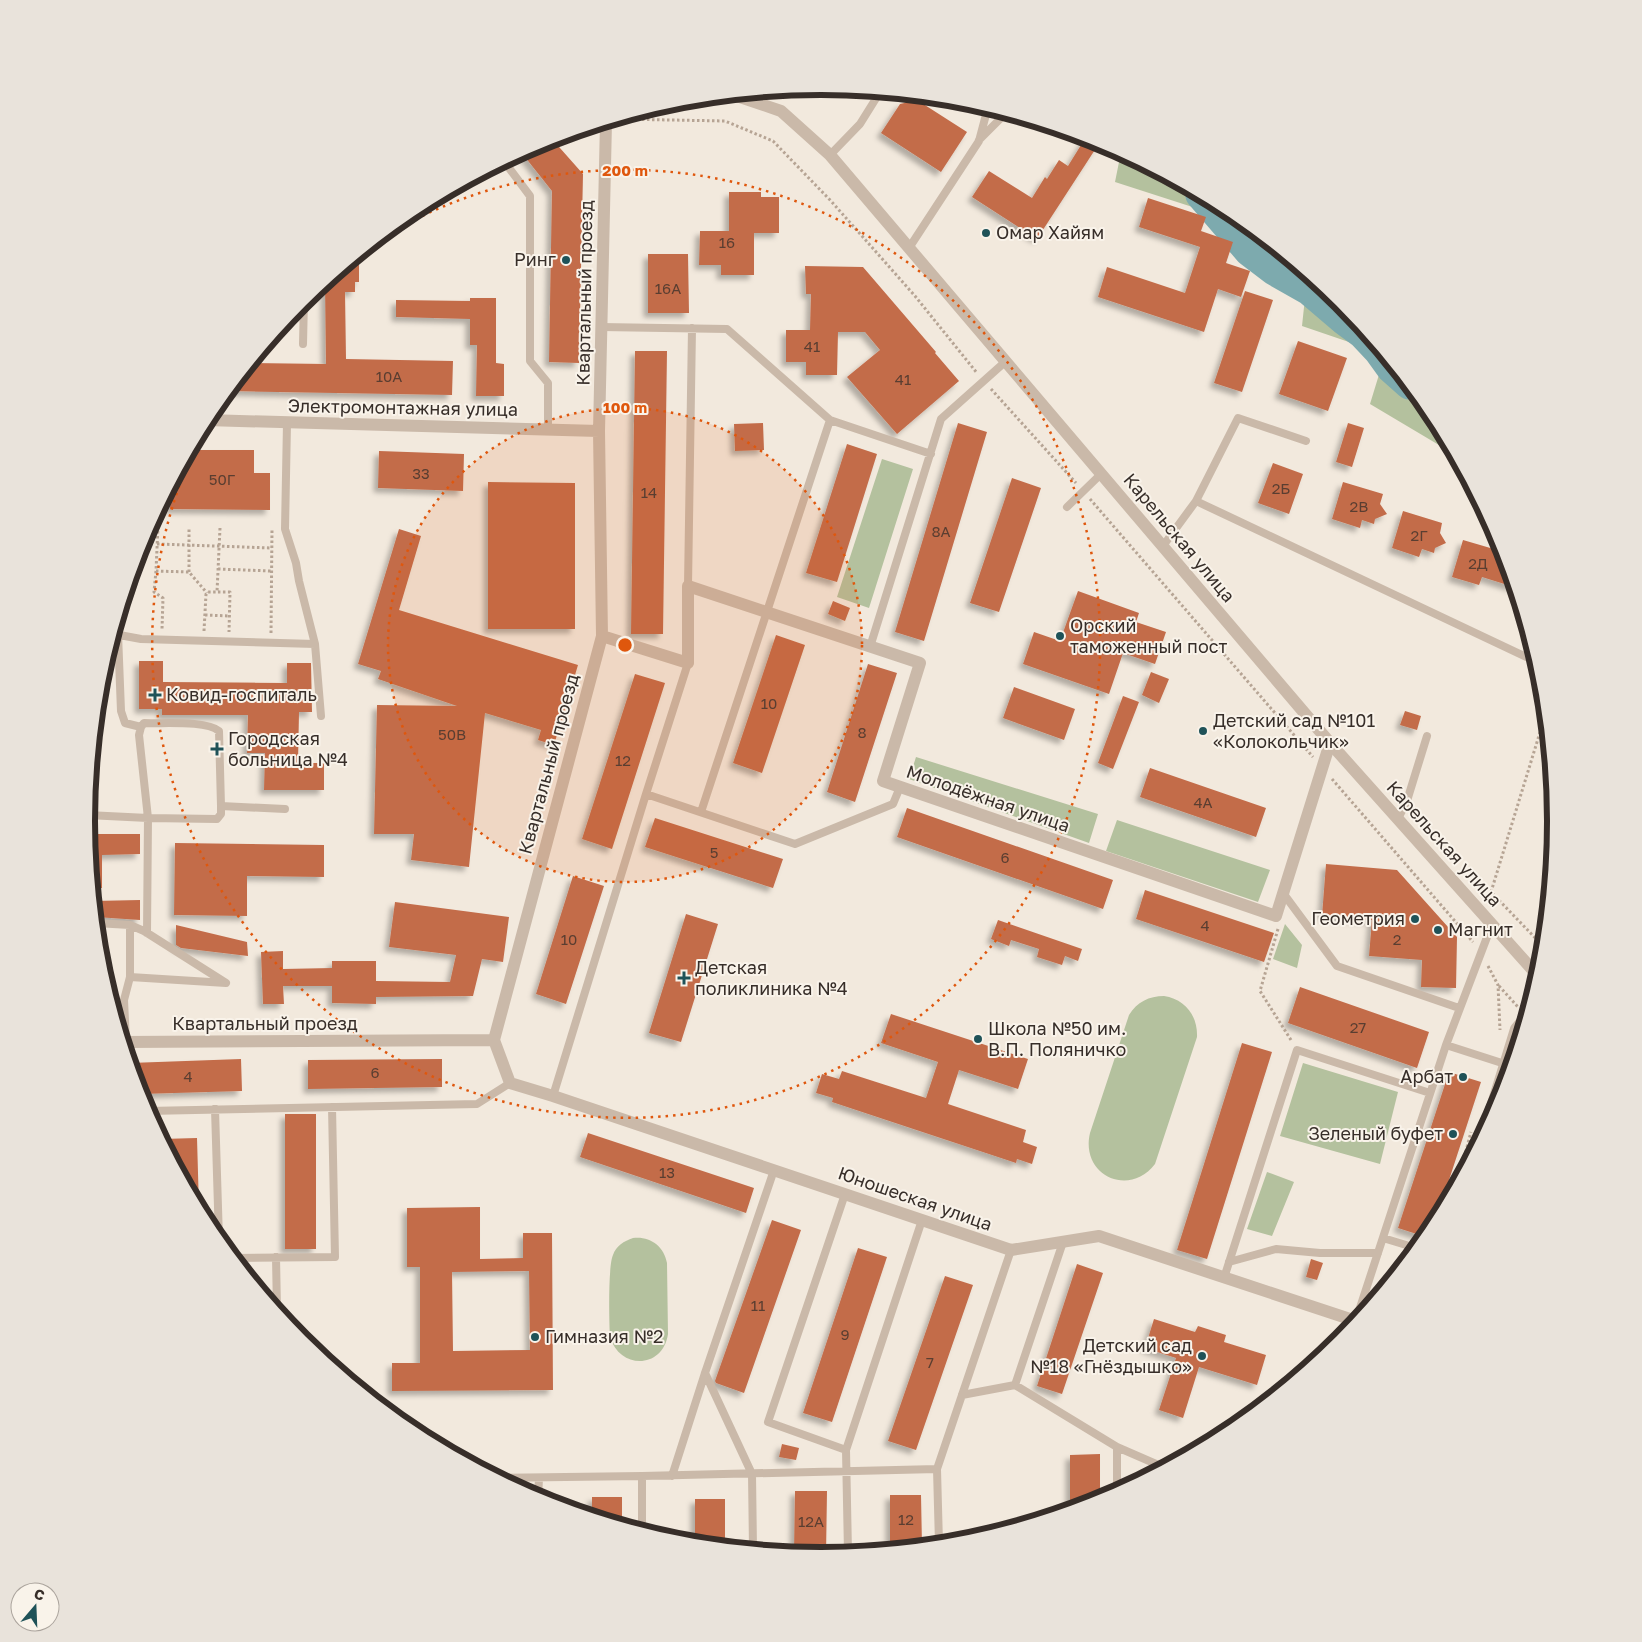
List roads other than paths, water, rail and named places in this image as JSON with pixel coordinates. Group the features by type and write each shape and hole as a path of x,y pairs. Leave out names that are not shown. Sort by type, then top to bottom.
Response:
{"street":[{"name":"Карельская улица","path":"747,99 781,111 830,155 1330,743 1532,969"},
{"name":"Квартальный проезд","path":"130,1042 494,1040 602,636 599,431 606,128"},
{"name":"Электромонтажная улица","path":"216,420 599,431"},
{"name":"Молодёжная улица","path":"688,586 920,663 883,781 1276,916 1283,893"},
{"path":"602,636 688,663 688,586"},
{"path":"1283,893 1330,743"},
{"path":"494,1040 510,1083"},
{"path":"1482,1120 1501,1075"},
{"name":"Юношеская улица","path":"510,1083 1011,1250 1099,1236 1348,1319"}],"lane":[{"path":"830,155 860,124 876,98"},
{"path":"979,140 986,114"},
{"path":"909,248 979,140 1001,118"},
{"path":"508,166 530,196 530,361 548,383 548,430"},
{"path":"303,344 304,312"},
{"path":"601,327 727,329 830,420 930,454"},
{"path":"688,586 692,328"},
{"path":"870,647 941,419 1005,362"},
{"path":"1164,546 1196,501 1238,418 1306,441"},
{"path":"701,812 830,420"},
{"path":"288,423 285,529 296,563 315,644 321,716"},
{"path":"1067,507 1101,474"},
{"path":"1196,501 1528,658"},
{"path":"120,635 141,639 162,640 315,644"},
{"path":"117,646 121,712 125,723 141,727"},
{"path":"553,1096 688,663"},
{"path":"95,815 148,818 217,819 221,814 220,731 204,724 144,723 141,727 140,735 148,818 147,932"},
{"path":"1398,818 1406,804 1427,736"},
{"path":"646,794 795,844 893,804 900,787"},
{"path":"221,806 285,809"},
{"path":"1283,893 1337,966 1459,1008"},
{"path":"102,923 130,925 147,932 226,983 130,977"},
{"path":"1361,1306 1459,1008 1492,924"},
{"path":"125,1024 124,1000 130,977 130,925"},
{"path":"1446,1046 1504,1064"},
{"path":"1224,1278 1298,1050 1430,1093"},
{"path":"155,1111 477,1104 510,1083"},
{"path":"241,1258 335,1256 332,1106"},
{"path":"215,1109 219,1226"},
{"path":"672,1476 774,1170"},
{"path":"845,1194 768,1422 846,1450"},
{"path":"848,1546 846,1450 922,1220"},
{"path":"1383,1238 1409,1246"},
{"path":"1015,1385 1063,1242"},
{"path":"1229,1262 1276,1248 1320,1253 1378,1253"},
{"path":"938,1537 937,1469 1011,1250"},
{"path":"276,1257 277,1302"},
{"path":"705,1373 752,1474 753,1543"},
{"path":"962,1395 1015,1385 1116,1447 1157,1464"},
{"path":"1116,1447 1117,1484"},
{"path":"513,1478 937,1469"},
{"path":"642,1476 642,1524"},
{"path":"538,1490 539,1478"}],"waterway":[{"path":"1213,210 1249,252 1274,271 1309,291 1352,327"}],"place":[{"name":"Омар Хайям","path":"986,233"},
{"name":"Ринг","path":"566,260"},
{"name":"Орский таможенный пост","path":"1060,636"},
{"name":"Ковид-госпиталь","path":"155,695"},
{"name":"Детский сад №101 «Колокольчик»","path":"1203,731"},
{"name":"Городская больница №4","path":"217,749"},
{"name":"Геометрия","path":"1415,919"},
{"name":"Магнит","path":"1438,930"},
{"name":"Детская поликлиника №4","path":"684,978"},
{"name":"Школа №50 им. В.П. Поляничко","path":"978,1039"},
{"name":"Арбат","path":"1463,1077"},
{"name":"Зеленый буфет","path":"1453,1134"},
{"name":"Гимназия №2","path":"535,1337"},
{"name":"Детский сад №18 «Гнёздышко»","path":"1202,1356"}]}
